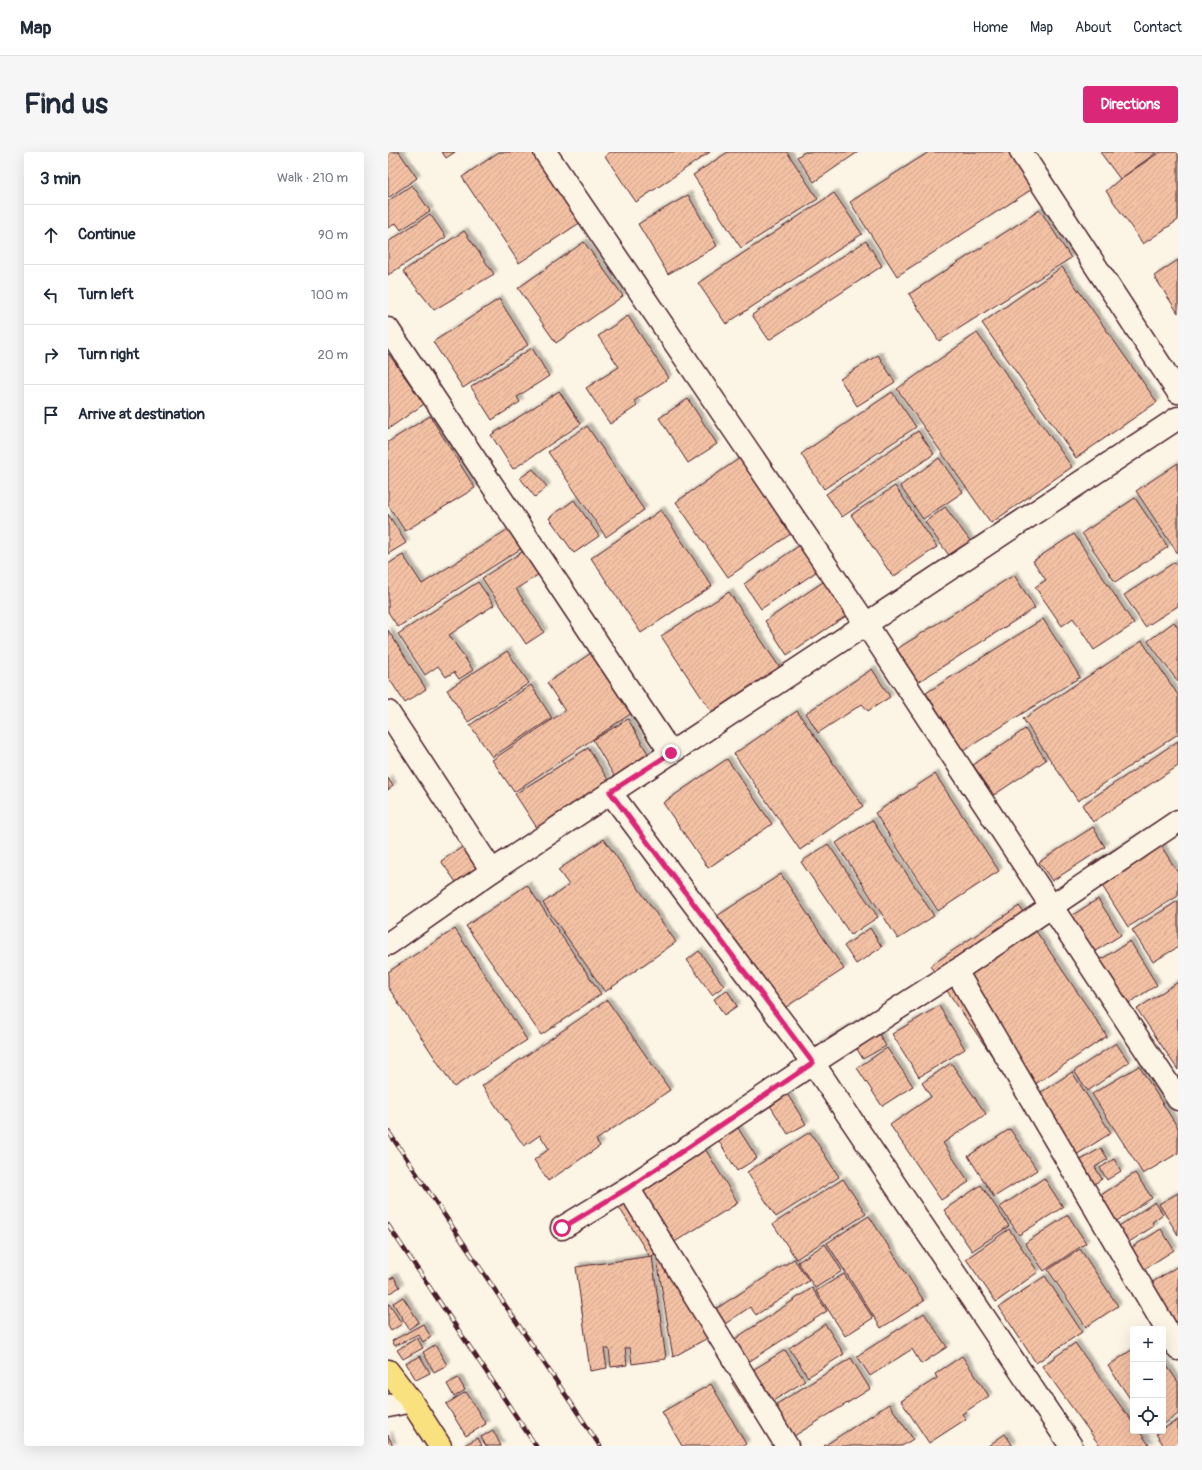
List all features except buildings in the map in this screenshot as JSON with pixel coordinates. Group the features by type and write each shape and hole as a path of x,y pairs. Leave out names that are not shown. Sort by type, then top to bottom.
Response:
{"main road":[{"path":"388,1371 411,1401 440,1446"}],"street":[{"path":"545,152 866,624 1178,1100"},
{"path":"1021,152 1178,392"},
{"path":"388,329 671,753"},
{"path":"388,944 492,871 610,792 1178,418"},
{"path":"388,712 492,871"},
{"path":"610,792 813,1063 1071,1446"},
{"path":"562,1228 628,1188 813,1063 956,971 1178,821"},
{"path":"956,971 1178,1349"},
{"path":"628,1188 787,1446"},
{"path":"388,1406 411,1401"}],"railway":[{"path":"388,1131 600,1446"},
{"path":"388,1225 536,1446"}],"route":[{"path":"562,1228 628,1188 813,1063 610,792 671,753"}]}
